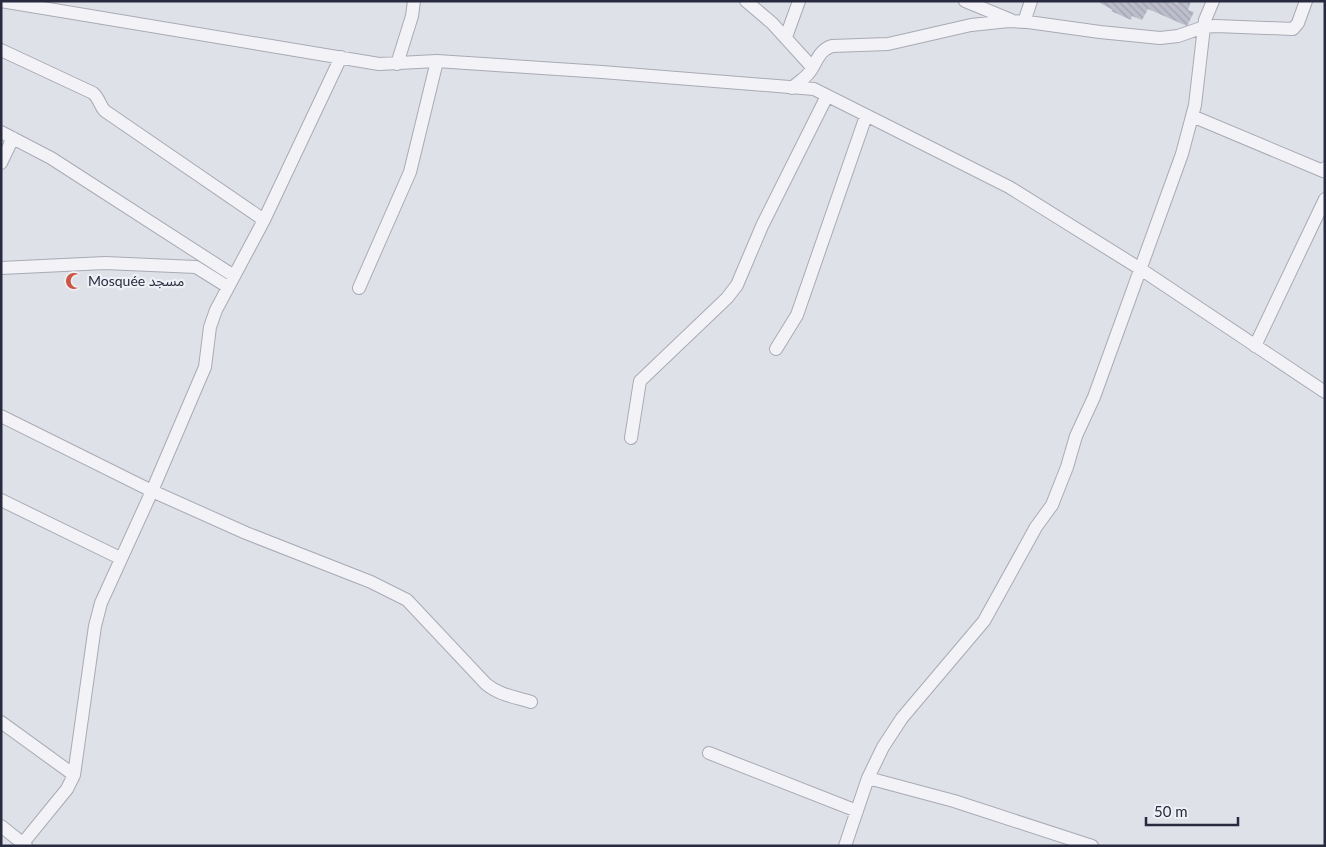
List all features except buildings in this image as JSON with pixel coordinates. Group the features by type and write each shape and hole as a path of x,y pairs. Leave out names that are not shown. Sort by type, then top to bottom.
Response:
{"street":[{"path":"397,64 412,16 414,1"},
{"path":"746,1 772,22 786,37 811,70 814,90"},
{"path":"786,37 799,1"},
{"path":"965,1 1019,21 1160,38 1178,36 1204,27 1216,26 1293,29 1298,23 1306,1"},
{"path":"1019,21 1031,1"},
{"path":"846,846 868,778 883,747 902,718 984,622 1036,527 1052,506 1067,467 1076,436 1094,397 1139,268 1182,154 1195,105 1205,20 1213,1"},
{"path":"2,4 379,64 437,61 602,72 814,90 1009,186 1323,388"},
{"path":"792,88 811,70 820,53 832,46 888,44 971,26 1019,21"},
{"path":"1,50 93,93 105,111 264,220"},
{"path":"1,826 21,844 67,789 74,775 95,626 101,603 152,491 205,367 210,327 216,310 264,220 341,57"},
{"path":"359,288 410,172 437,61"},
{"path":"631,438 640,380 727,298 737,286 762,226 826,96"},
{"path":"776,349 797,315 866,116"},
{"path":"1192,116 1324,170"},
{"path":"1,164 7,135 50,158 231,281"},
{"path":"1255,346 1325,199"},
{"path":"1,268 105,264 196,267 231,281"},
{"path":"1,416 152,491 246,533 371,582 407,600 494,691 531,702"},
{"path":"1,500 120,558"},
{"path":"1,722 74,775"},
{"path":"709,753 857,811"},
{"path":"868,778 954,801 1092,846"}],"place":[{"name":"Mosquée مسجد","path":"74,281"}]}
